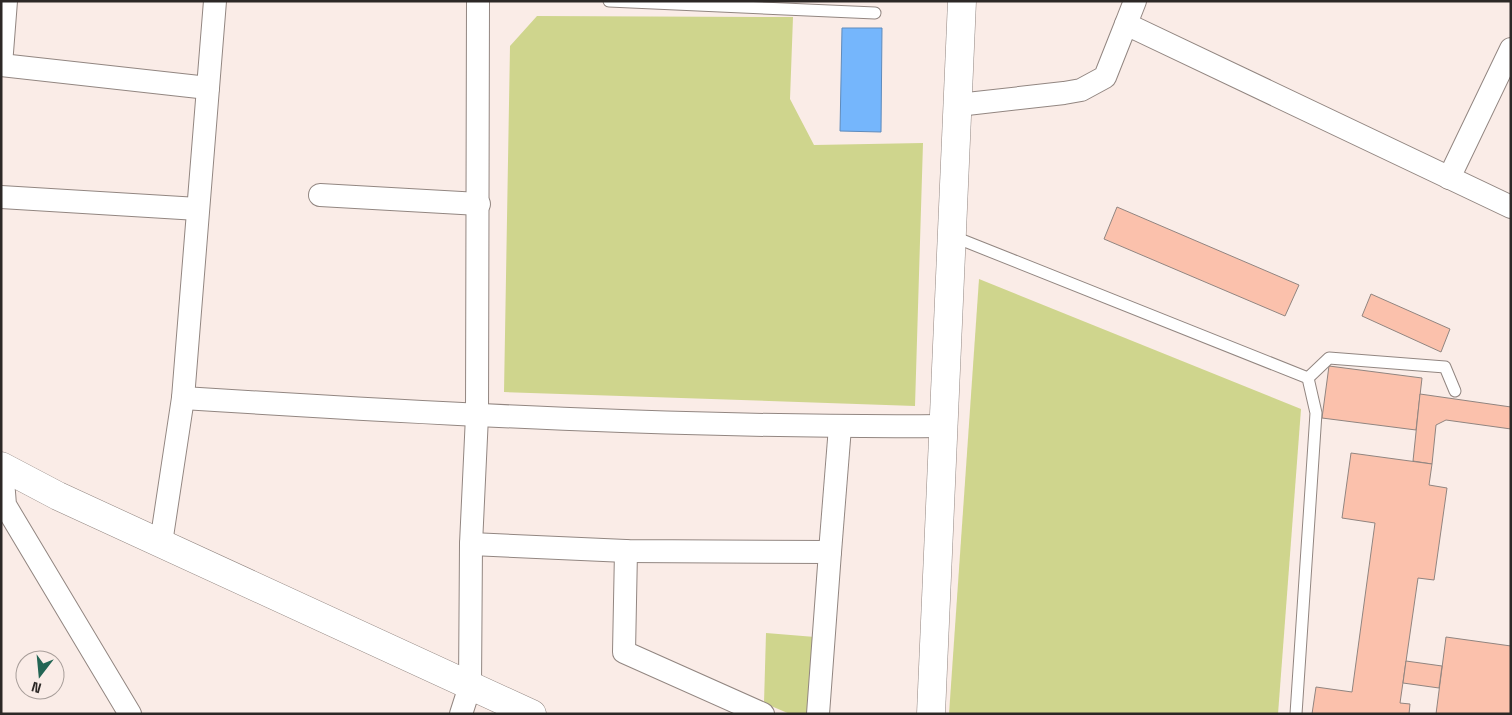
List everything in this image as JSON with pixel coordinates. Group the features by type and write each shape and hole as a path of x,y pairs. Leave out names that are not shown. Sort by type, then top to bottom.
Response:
{"street":[{"path":"6,1 1,65 208,88"},
{"path":"161,543 183,398 214,1"},
{"path":"461,714 470,686 471,544 477,416 478,1"},
{"path":"931,714 962,1"},
{"path":"958,105 1081,90 1105,77 1135,1"},
{"path":"1126,24 1511,207"},
{"path":"1448,178 1511,49"},
{"path":"320,195 478,204"},
{"path":"1,197 198,209"},
{"path":"183,398 477,416 840,427 944,426"},
{"path":"818,714 840,427"},
{"path":"2,467 58,496 532,714"},
{"path":"2,467 5,504 130,714"},
{"path":"471,544 626,551 830,552"},
{"path":"626,551 624,652 763,714"}],"lane":[{"path":"609,1 874,13"},
{"path":"952,236 1308,378"},
{"path":"1308,378 1329,358 1445,367 1455,391"},
{"path":"1296,714 1316,413 1308,378"}],"green space":[{"path":"537,16 793,17 790,99 814,145 923,143 915,406 504,392 510,46"},
{"path":"979,279 1301,409 1278,714 949,714"},
{"path":"766,633 815,637 808,714 790,714 764,703"}],"water":[{"path":"842,28 882,28 881,132 840,131"}],"building":[{"path":"1117,207 1299,285 1285,316 1104,239"},
{"path":"1371,294 1450,329 1441,352 1362,316"},
{"path":"1329,366 1422,378 1416,430 1322,418"},
{"path":"1420,394 1511,407 1511,429 1446,420 1436,425 1432,464 1413,461"},
{"path":"1351,453 1432,464 1429,485 1447,488 1434,580 1418,578 1400,703 1410,704 1409,714 1312,714 1316,687 1352,692 1375,523 1342,518"},
{"path":"1446,637 1511,646 1511,714 1436,714"},
{"path":"1406,661 1442,666 1439,688 1403,683"}]}
